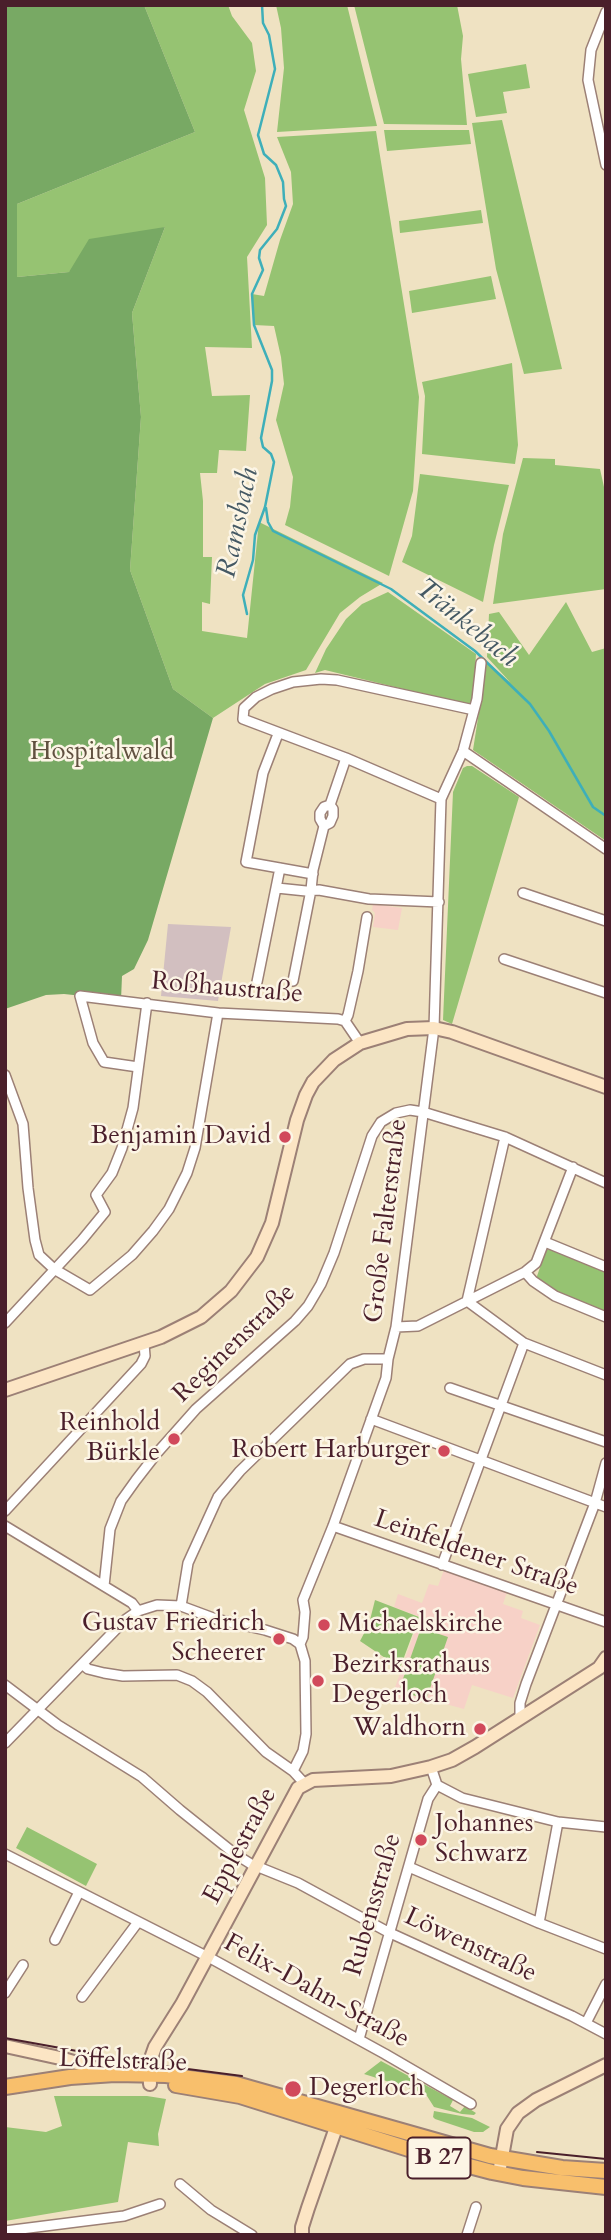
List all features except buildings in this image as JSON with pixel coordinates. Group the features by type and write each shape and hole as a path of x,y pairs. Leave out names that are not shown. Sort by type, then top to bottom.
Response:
{"main road":[{"name":"Löffelstraße","path":"38,2082 115,2074 150,2079 236,2084 431,2156 500,2166 606,2171"},
{"name":"Löffelstraße","path":"38,2082 64,2085 102,2084 150,2079"},
{"name":"B 27","path":"5,2087 38,2082"},
{"name":"Löffelstraße","path":"500,2166 523,2178 606,2187"}],"street":[{"path":"606,12 591,50 588,80 606,164"},
{"name":"Große Falterstraße","path":"293,1771 303,1751 307,1724 305,1661 300,1644 305,1612 303,1600 333,1526 386,1378 396,1327 434,1028 441,799 463,751 474,710 481,663"},
{"path":"441,799 346,758 243,719 244,708 272,689 293,682 321,679 347,682 474,710"},
{"path":"278,734 263,773 246,862 313,874"},
{"path":"463,751 606,849"},
{"path":"293,981 324,826 320,813 330,804 346,758"},
{"path":"257,982 280,868"},
{"path":"277,888 312,890 369,899 439,902"},
{"path":"523,893 606,921"},
{"path":"360,1043 345,1021 359,971 367,917"},
{"path":"504,959 606,993"},
{"name":"Roßhaustraße","path":"138,1067 104,1062 93,1043 80,996 218,1013 345,1021"},
{"path":"5,1323 105,1212 96,1195 112,1173 133,1108 148,1003"},
{"path":"5,1075 23,1124 28,1188 39,1255 54,1269 90,1290 132,1255 153,1231 169,1209 187,1173 195,1148 218,1013"},
{"path":"5,1390 144,1344 183,1328 201,1317 231,1291 257,1257 272,1223 306,1095 313,1082 328,1066 360,1043 407,1028 434,1028 606,1087"},
{"name":"Reginenstraße","path":"104,1586 110,1529 121,1501 157,1453 196,1409 308,1306 334,1253 372,1136 381,1122 396,1114 410,1110 423,1112"},
{"path":"423,1112 505,1137 606,1183"},
{"path":"467,1301 505,1137"},
{"path":"396,1327 418,1326 525,1272 536,1263 573,1167"},
{"path":"545,1242 606,1267"},
{"path":"525,1272 533,1282 555,1296 606,1317"},
{"path":"467,1301 524,1343 606,1376"},
{"path":"442,1565 524,1343"},
{"path":"5,1511 141,1364 145,1356 144,1344"},
{"path":"181,1606 188,1563 218,1497 240,1471 350,1364 364,1359 388,1359"},
{"path":"450,1388 606,1443"},
{"path":"371,1419 606,1507"},
{"path":"520,1717 520,1703 526,1684 606,1464"},
{"path":"5,1526 132,1603 138,1611"},
{"name":"Leinfeldener Straße","path":"333,1526 606,1622"},
{"path":"5,1743 125,1620 138,1611 157,1605 181,1606 216,1619 265,1630 300,1644"},
{"path":"82,1664 88,1669 114,1675 177,1675 192,1681 207,1692 266,1752 293,1771 304,1783"},
{"name":"Epplestraße","path":"150,2079 149,2064 155,2047 173,2021 298,1788 304,1783 326,1778 391,1776 430,1767 468,1751 604,1664"},
{"name":"Löwenstraße","path":"5,1685 83,1742 142,1777 235,1854 256,1866 298,1883 388,1932 586,2022 606,2034"},
{"path":"430,1767 437,1785 462,1798 558,1822 606,1827"},
{"name":"Rubensstraße","path":"359,2039 428,1799 437,1785"},
{"path":"539,1923 558,1822"},
{"name":"Felix-Dahn-Straße","path":"5,1854 207,1957 359,2039 471,2104"},
{"path":"409,1867 606,1949"},
{"path":"55,1940 79,1892"},
{"path":"82,1997 138,1922"},
{"path":"5,1993 23,1965"},
{"path":"586,2022 606,1984"},
{"path":"5,2046 115,2074"},
{"path":"66,2060 102,2084"},
{"path":"60,2078 66,2060"},
{"path":"500,2166 507,2129 519,2113 536,2101 606,2065"},
{"path":"302,2235 308,2208 339,2120"},
{"path":"180,2184 211,2210 252,2235"},
{"path":"5,2231 124,2216 160,2204"},
{"path":"467,2235 476,2207"}],"shaded area":[{"path":"373,904 402,908 398,930 373,927"},
{"path":"168,924 231,927 218,1001 161,996"},
{"path":"444,1570 507,1592 503,1604 523,1611 521,1618 540,1625 513,1698 472,1685 464,1709 431,1700 420,1703 392,1696 420,1617 394,1607 398,1594 422,1603 429,1584 438,1586"}],"green space":[{"name":"Hospitalwald","path":"5,5 144,5 195,132 17,204 17,277 69,272 89,239 165,227 132,313 141,417 130,570 173,689 213,718 148,940 134,969 122,976 121,1000 64,994 46,995 5,1009"},
{"path":"144,5 228,5 232,16 252,43 256,71 244,110 265,178 267,225 247,257 252,348 205,347 212,396 250,395 246,451 219,450 217,473 200,473 203,557 212,557 210,604 202,602 202,631 247,638 259,522 383,583 340,613 306,670 265,684 213,718 173,689 130,570 141,417 132,313 165,227 69,272 17,277 17,204 195,132"},
{"path":"276,5 347,5 377,126 277,132 284,68"},
{"path":"354,5 457,5 463,36 461,59 467,125 384,124"},
{"path":"526,64 530,88 503,92 507,113 476,117 468,74"},
{"path":"502,120 562,369 524,374 496,269 472,123"},
{"path":"384,130 469,130 471,144 387,151"},
{"path":"376,131 419,397 413,491 389,576 285,525 293,477 276,420 284,384 281,357 274,326 254,325 252,294 264,296 293,204 291,172 277,137"},
{"path":"481,210 483,223 400,233 399,221"},
{"path":"491,276 496,299 412,313 409,291"},
{"path":"512,363 518,445 515,464 422,454 425,396 422,382"},
{"path":"523,458 555,459 555,465 600,469 606,496 606,589 493,604 503,534"},
{"path":"420,474 509,485 483,602 402,562 412,536"},
{"path":"388,592 476,654 473,706 325,670 315,673 326,649 346,619 362,604"},
{"path":"566,602 592,652 606,648 606,841 473,750 484,659 510,682 487,657 489,614 499,612 529,655"},
{"path":"472,766 519,797 452,1024 443,1020 453,792 463,768"},
{"path":"551,1249 606,1271 606,1313 561,1295 536,1279 546,1250"},
{"path":"375,1600 419,1617 400,1668 360,1641 369,1624"},
{"path":"421,1628 448,1637 426,1700 399,1690"},
{"path":"27,1827 97,1864 86,1886 16,1848"},
{"path":"381,2061 453,2100 450,2106 460,2112 465,2106 476,2113 462,2114 434,2107 427,2096 418,2091 364,2074"},
{"path":"54,2096 147,2096 166,2099 158,2134 159,2146 128,2142 118,2202 5,2221 5,2127 46,2132 62,2126"},
{"path":"434,2111 472,2118 490,2127 483,2132 474,2132 435,2119"}],"waterway":[{"name":"Ramsbach","path":"247,614 243,595 274,462 271,454 263,447 261,438 272,370 254,325 252,294 263,270 259,258 260,250 277,229 286,206 283,182 276,165 264,154 258,135 275,69 269,35 263,23 262,5"},
{"name":"Tränkebach","path":"266,508 268,522 273,531 391,589 475,651 530,704 549,731 593,807 606,816"}],"tram line":[{"path":"5,2038 149,2064 242,2076"},
{"path":"537,2152 606,2159"}],"place":[{"name":"Benjamin David","path":"285,1137"},
{"name":"Reinhold Bürkle","path":"174,1439"},
{"name":"Robert Harburger","path":"444,1451"},
{"name":"Michaelskirche","path":"324,1625"},
{"name":"Gustav Friedrich Scheerer","path":"279,1639"},
{"name":"Bezirksrathaus Degerloch","path":"318,1681"},
{"name":"Waldhorn","path":"480,1729"},
{"name":"Johannes Schwarz","path":"421,1840"},
{"name":"Degerloch","path":"293,2089"}]}
